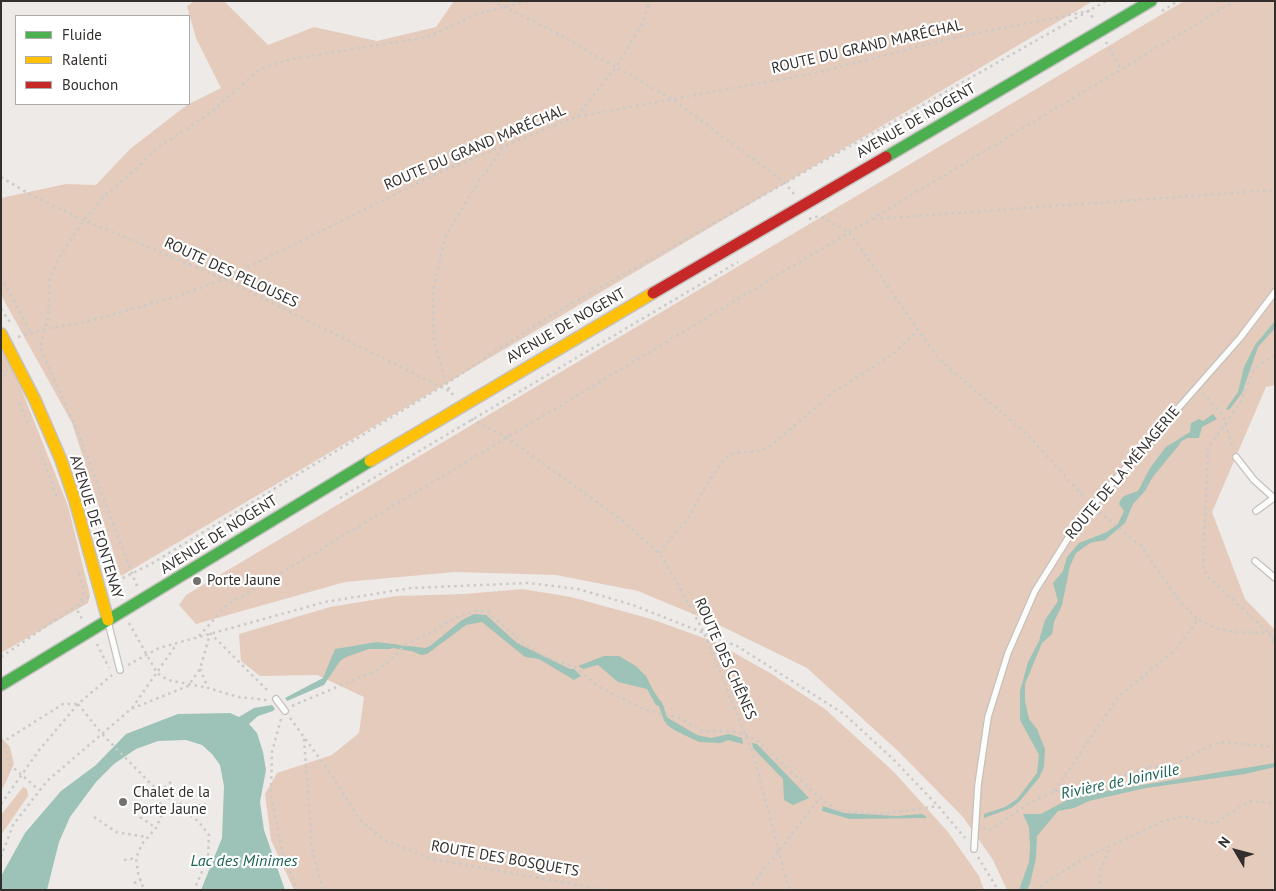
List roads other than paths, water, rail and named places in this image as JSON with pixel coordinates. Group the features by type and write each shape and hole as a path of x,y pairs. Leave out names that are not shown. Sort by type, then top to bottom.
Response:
{"main road":[{"name":"AVENUE DE NOGENT","path":"1,685 461,406 1152,1"},
{"name":"AVENUE DE FONTENAY","path":"4,338 35,400 61,460 108,620"}],"lane":[{"name":"ROUTE DE LA MÉNAGERIE","path":"974,849 982,755 996,685 1020,621 1035,591 1077,524 1240,338 1275,292"},
{"path":"1236,457 1254,480 1274,498 1256,511"},
{"path":"1255,561 1275,578"},
{"path":"108,620 120,670"},
{"path":"276,699 284,710"}],"water":[{"path":"1275,321 1275,328 1258,347 1242,393 1229,410 1226,409 1238,392 1244,367 1255,345"},
{"path":"1213,414 1217,419 1202,427 1199,438 1187,438 1174,446 1162,460 1145,491 1133,504 1125,523 1105,540 1090,543 1076,553 1070,566 1062,605 1054,622 1052,634 1042,643 1025,684 1025,701 1029,719 1037,729 1045,749 1044,767 1039,778 1019,802 1011,808 984,818 984,814 1005,807 1017,799 1037,773 1039,755 1020,720 1020,691 1028,662 1039,641 1045,620 1058,601 1053,583 1063,571 1067,557 1079,543 1107,532 1118,524 1124,511 1119,504 1120,501 1124,496 1138,491 1150,468 1166,447 1190,432 1191,423 1199,419 1203,421"},
{"path":"474,614 486,615 517,643 570,669 574,669 581,676 574,680 539,659 525,657 482,622 466,625 427,654 421,655 405,648 409,646 425,648 430,646 462,620"},
{"path":"377,642 399,645 390,649 369,649 346,657 340,661 324,685 287,701 285,698 323,678 335,649"},
{"path":"604,656 619,656 636,666 646,676 665,708 656,705 647,689 618,682 598,665 583,669 578,666"},
{"name":"Lac des Minimes","path":"272,705 275,709 273,711 258,716 249,724 257,733 266,770 260,802 264,830 285,890 201,890 222,838 224,786 220,765 212,754 202,745 186,740 158,741 136,749 114,764 96,782 70,817 59,842 47,890 1,890 1,876 25,833 61,791 96,765 126,734 178,714 230,713 239,717 254,708"},
{"path":"663,715 697,735 711,738 729,734 742,738 743,744 728,740 721,743 699,742 667,725"},
{"path":"752,743 757,744 809,798 793,805 784,800 783,779 753,748"},
{"path":"1275,763 1275,767 1245,774 1146,788 1089,801 1074,808 1058,811 1037,836 1036,858 1030,884 1027,890 1019,890 1029,862 1030,848 1029,827 1023,814 1041,814 1069,799 1106,791"},
{"path":"823,806 844,813 897,816 921,814 926,816 926,818 850,819 822,811"}],"waterway":[{"path":"1151,476 1178,443"},
{"path":"393,646 410,649"},
{"path":"660,703 666,720"}],"place":[{"name":"Porte Jaune","path":"197,581"},
{"name":"Chalet de la Porte Jaune","path":"123,802"}],"water label":[{"name":"Rivière de Joinville","path":"1120,782"}]}
